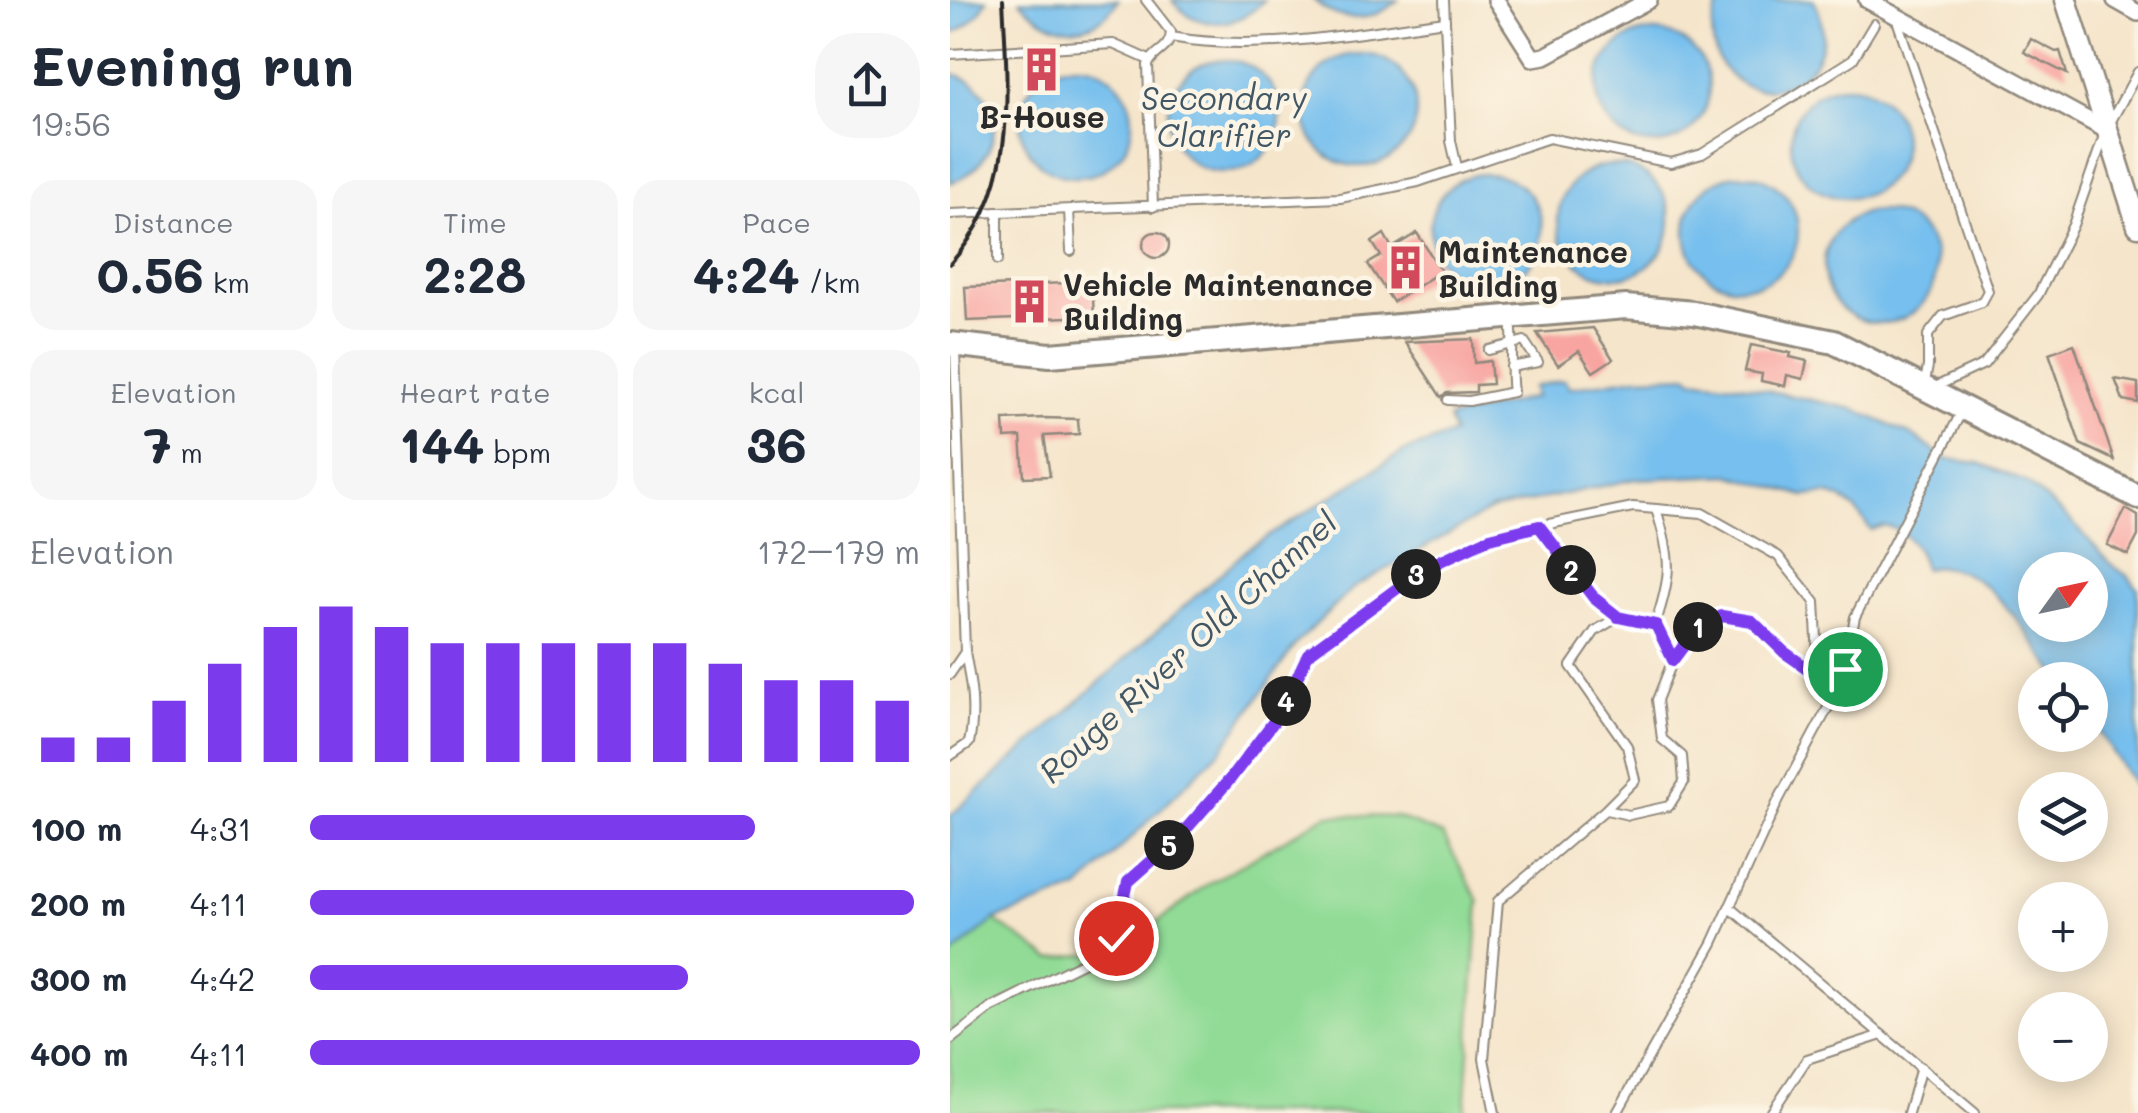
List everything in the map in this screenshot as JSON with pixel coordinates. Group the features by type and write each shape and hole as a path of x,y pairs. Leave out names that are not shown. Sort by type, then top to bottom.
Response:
{"main road":[{"path":"952,344 1050,355 1626,307 1694,312 1834,342 2138,497"}],"street":[{"path":"1496,0 1529,56 1538,58 1649,0"},
{"path":"1867,0 2106,130"},
{"path":"2066,0 2138,226"},
{"path":"2115,0 2138,13"}],"lane":[{"path":"1146,0 1165,21 1171,37 1166,49 1150,60"},
{"path":"1444,0 1451,141 1457,167"},
{"path":"1896,16 1988,291 1982,302 1944,316 1928,335 1926,388 1970,374 1984,364 2024,315 2067,238 2106,130 2138,72"},
{"path":"1171,37 1214,42 1320,38 1444,21"},
{"path":"950,214 1340,198 1418,182 1549,138 1659,161 1690,160 1852,59 1874,24"},
{"path":"950,54 1113,44 1150,60"},
{"path":"1150,60 1153,207"},
{"path":"1069,210 1072,251"},
{"path":"998,212 998,260"},
{"path":"1448,400 1468,401 1514,392 1511,316"},
{"path":"1489,350 1524,341 1538,362 1511,367"},
{"path":"950,756 968,743 974,721 974,694 965,652 952,344"},
{"path":"1618,1113 1665,1031 1837,689 1850,651 1851,628 1964,406"},
{"path":"950,1040 990,1008 1088,960 1116,938 1128,882 1180,836 1231,778 1281,712 1308,654 1425,568 1490,538 1633,507 1702,513 1778,556 1815,602 1819,676"},
{"path":"1656,509 1669,550 1668,587 1656,625 1673,660"},
{"path":"1539,526 1594,598 1618,617 1656,625"},
{"path":"1606,810 1629,816 1669,806 1684,782 1682,756 1662,739 1656,700 1673,660 1697,628 1722,616 1752,621 1784,652 1837,689"},
{"path":"1495,1113 1484,1059 1498,901 1606,810 1635,780 1627,746 1572,666 1595,632 1618,617"},
{"path":"950,674 965,652"},
{"path":"1729,907 1975,1113"},
{"path":"1771,1113 1807,1058 1882,1035"},
{"path":"1908,1113 1920,1067"}],"green space":[{"path":"1327,815 1396,817 1443,835 1479,901 1465,1113 950,1113 950,957 994,920 1051,959 1122,949 1208,884"}],"water":[{"path":"950,0 987,0 972,21 950,35"},
{"name":"Secondary Clarifier","path":"1020,0 1118,0 1096,22 1070,28 1043,20"},
{"name":"Secondary Clarifier","path":"1172,0 1264,0 1243,17 1218,23 1193,18"},
{"name":"Secondary Clarifier","path":"1314,0 1398,0 1378,13 1356,18 1334,14"},
{"path":"1722,0 1814,0 1822,28 1819,52 1807,71 1790,84 1769,89 1748,86 1729,74 1716,53 1712,32"},
{"path":"1653,32 1674,36 1693,48 1705,67 1709,88 1705,109 1693,128 1674,140 1653,144 1632,140 1613,128 1601,109 1597,88 1601,67 1613,48 1632,36"},
{"name":"Secondary Clarifier","path":"1360,54 1381,58 1400,70 1412,89 1416,110 1412,131 1400,150 1381,162 1360,166 1339,162 1320,150 1308,131 1304,110 1308,89 1320,70 1339,58"},
{"name":"Secondary Clarifier","path":"1224,60 1245,64 1264,76 1276,95 1280,116 1276,137 1264,156 1245,168 1224,172 1203,168 1184,156 1172,137 1168,116 1172,95 1184,76 1203,64"},
{"name":"Secondary Clarifier","path":"1076,65 1097,69 1116,81 1128,100 1132,121 1128,142 1116,161 1097,173 1076,177 1055,173 1036,161 1024,142 1020,121 1024,100 1036,81 1055,69"},
{"path":"950,73 970,81 984,93 992,109 994,126 983,160 950,183"},
{"path":"1847,86 1868,90 1887,102 1899,121 1903,142 1899,163 1887,182 1868,194 1847,198 1826,194 1807,182 1795,163 1791,142 1795,121 1807,102 1826,90"},
{"path":"1614,165 1635,169 1654,181 1666,200 1670,221 1666,242 1654,261 1635,273 1614,277 1593,273 1574,261 1562,242 1558,221 1562,200 1574,181 1593,169"},
{"path":"1486,174 1507,178 1526,190 1538,209 1542,230 1538,251 1526,270 1507,282 1486,286 1465,282 1446,270 1434,251 1430,230 1434,209 1446,190 1465,178"},
{"path":"1742,175 1763,179 1782,191 1794,210 1798,231 1794,252 1782,271 1763,283 1742,287 1721,283 1702,271 1690,252 1686,231 1690,210 1702,191 1721,179"},
{"path":"1880,211 1901,215 1920,227 1932,246 1936,267 1932,288 1920,307 1901,319 1880,323 1859,319 1840,307 1828,288 1824,267 1828,246 1840,227 1859,215"},
{"name":"Rouge River Old Channel","path":"1689,375 1693,379 1854,409 1912,435 1946,459 1979,463 2026,482 2100,552 2018,552 2018,622 1986,587 1946,568 1924,569 1906,536 1890,527 1871,530 1855,509 1826,494 1805,496 1729,475 1635,479 1491,510 1353,588 1297,643 1222,749 1079,889 994,920 950,957 950,816 1248,549 1403,452 1453,434 1448,419 1535,397 1533,387 1564,380 1569,388 1636,377"},
{"path":"2108,561 2138,589 2138,792 2108,745 2108,662 2048,662 2033,642 2108,642"}],"building":[{"path":"2031,39 2060,51 2067,74 2024,52"},
{"path":"1156,232 1165,236 1169,245 1165,254 1156,258 1147,254 1143,245 1147,236"},
{"name":"Maintenance Building","path":"1417,233 1441,271 1393,302 1368,264 1381,256 1372,242 1384,234 1392,248"},
{"name":"Vehicle Maintenance Building","path":"1092,282 1094,316 967,321 965,287"},
{"path":"1593,328 1613,359 1593,372 1579,351 1558,365 1537,333"},
{"path":"1473,339 1474,363 1490,361 1492,384 1476,385 1476,392 1447,393 1441,397 1405,342"},
{"path":"2074,344 2114,460 2080,444 2049,353"},
{"path":"1751,345 1791,353 1790,357 1807,361 1803,379 1787,375 1785,386 1761,381 1762,374 1745,371"},
{"path":"2115,379 2138,383 2138,403 2123,400"},
{"path":"1078,419 1079,434 1044,436 1050,476 1024,477 1021,437 1005,438 1004,420"},
{"path":"2126,509 2138,516 2138,536 2128,555 2107,545"}],"railway":[{"path":"950,264 972,235 998,172 1006,105 1003,0"}],"place":[{"name":"B-House","path":"1042,69"},
{"name":"Maintenance Building","path":"1405,268"},
{"name":"Vehicle Maintenance Building","path":"1030,301"}],"route":[{"path":"1116,938 1128,882 1180,836 1231,778 1281,712 1308,654 1425,568 1490,538 1539,526 1594,598 1618,617 1656,625 1673,660 1697,628 1722,616 1752,621 1784,652 1837,689 1845,669"}]}
